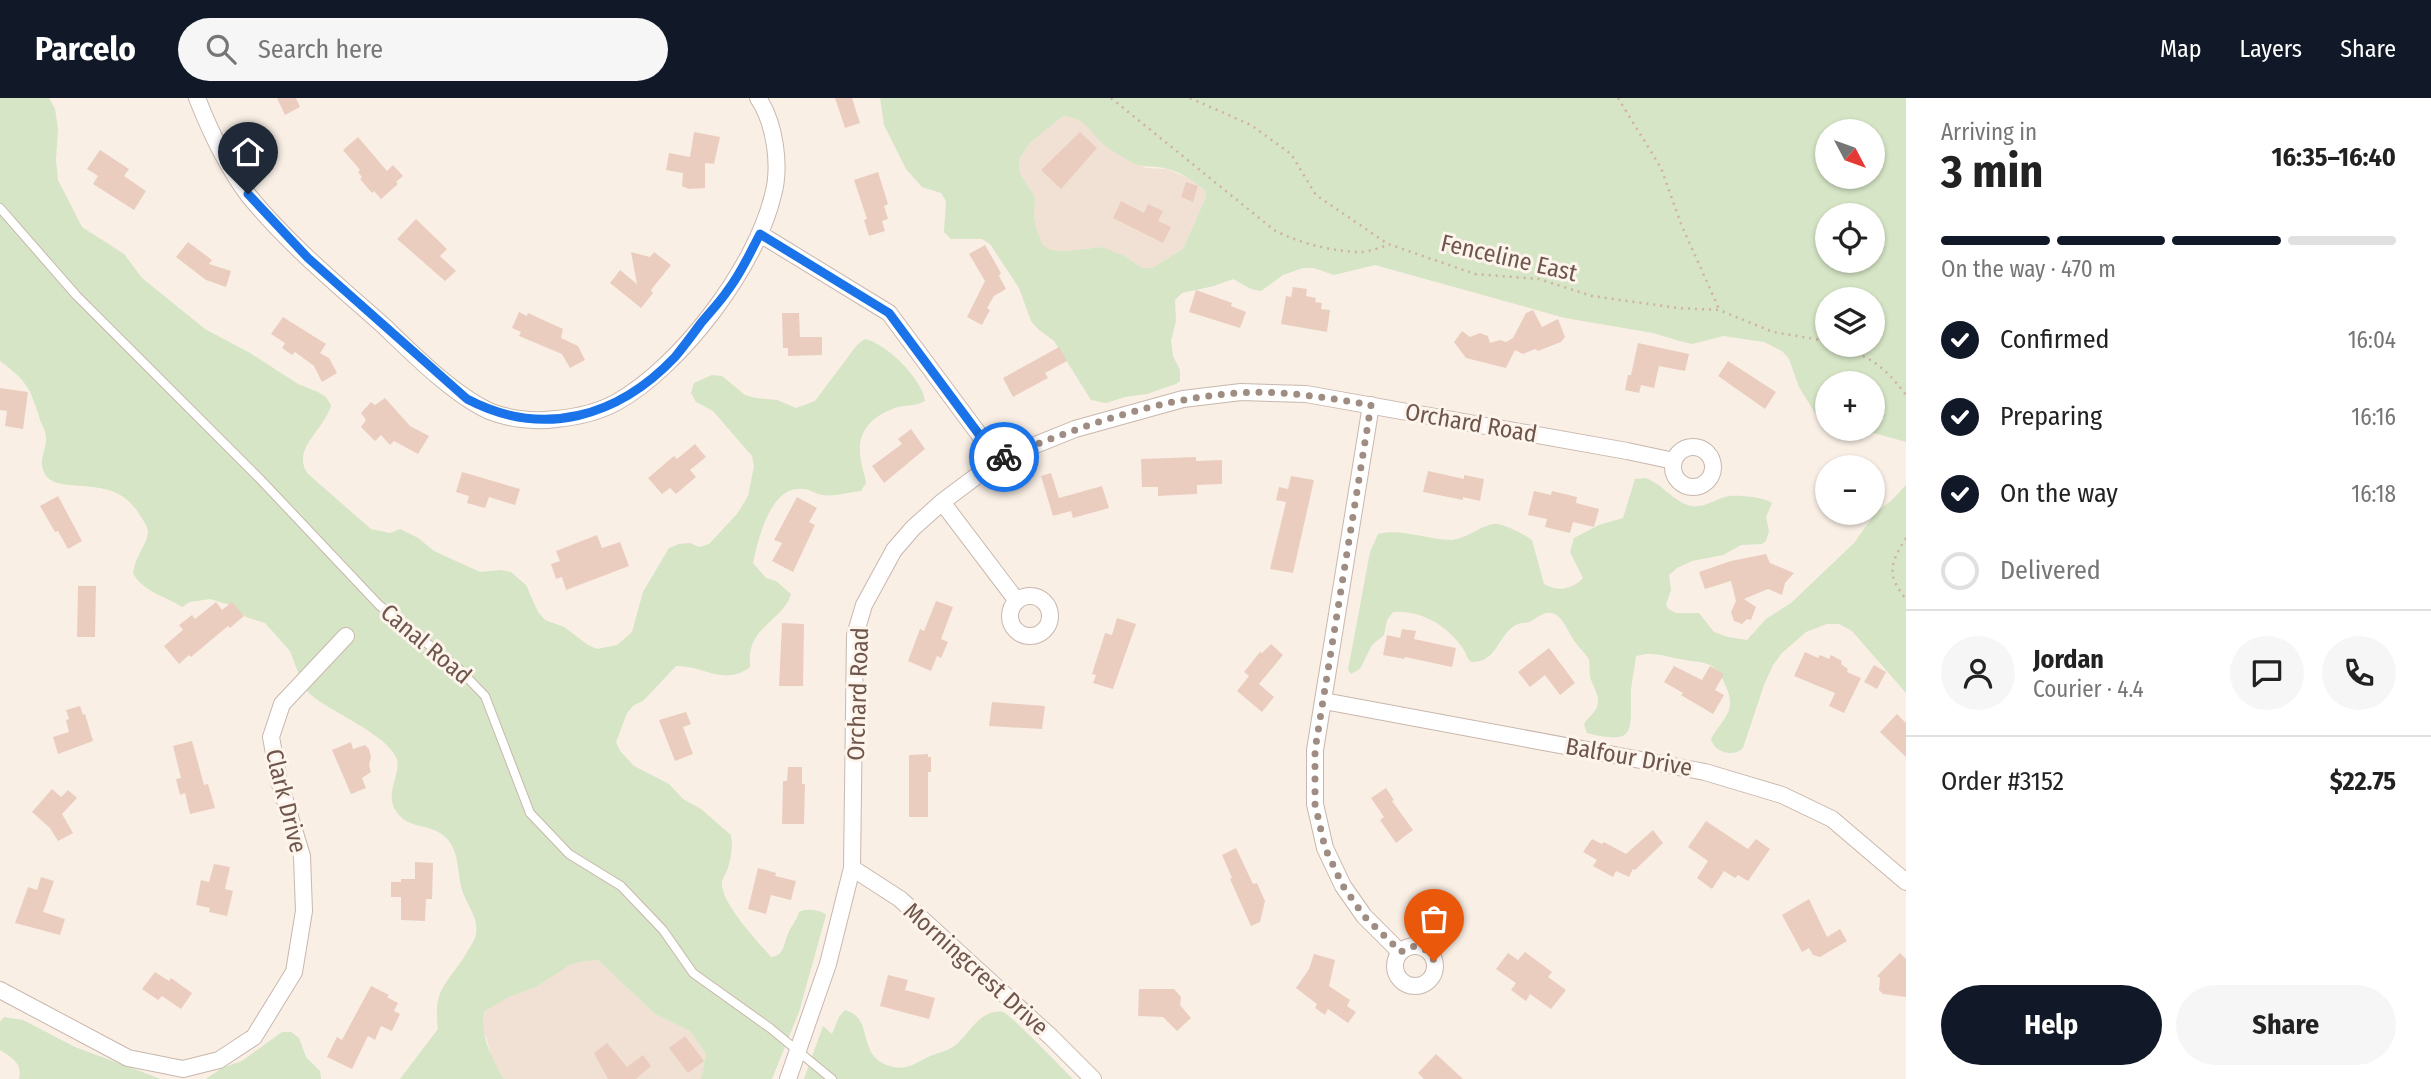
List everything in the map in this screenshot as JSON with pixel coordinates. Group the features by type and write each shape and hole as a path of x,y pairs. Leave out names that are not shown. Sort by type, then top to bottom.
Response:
{"street":[{"path":"197,98 211,132 242,184 276,226 396,338 467,399 490,411 509,416 554,420 585,415 615,403 646,383 675,357 729,290 760,234 774,193 774,141 765,108 758,98"},
{"path":"760,234 889,313 998,460"},
{"name":"Orchard Road","path":"789,1079 828,964 852,868 855,635 864,605 894,550 913,528 942,502 998,460 1075,429 1183,399 1241,392 1306,394 1627,450 1674,461"},
{"path":"1371,405 1315,750 1315,804 1325,848 1343,886 1364,916 1401,952"},
{"path":"942,502 1017,601"},
{"name":"Clark Drive","path":"0,990 128,1058 183,1069 219,1060 254,1037 294,972 304,911 302,856 279,781 271,737 282,704 346,636"},
{"name":"Balfour Drive","path":"1324,701 1705,772 1782,795 1832,820 1906,882"},
{"name":"Morningcrest Drive","path":"852,868 900,899 1093,1079"}],"lane":[{"name":"Canal Road","path":"0,208 76,295 260,479 379,605 458,668 485,696 530,813 569,853 621,886 663,930 693,972 771,1028 832,1079"}],"path":[{"path":"1111,98 1274,230 1292,239 1316,245 1363,252 1390,245"},
{"name":"Fenceline East","path":"1190,98 1251,125 1292,154 1316,195 1390,245 1475,274 1539,279 1592,296 1678,308 1719,310 1773,332 1815,339"},
{"path":"1618,98 1661,168 1681,223 1719,310"},
{"path":"1866,357 1886,369 1906,395"},
{"path":"1906,538 1891,567 1894,584 1906,599"}],"shaded area":[{"path":"1063,116 1073,116 1082,121 1106,146 1146,168 1166,169 1195,180 1206,192 1183,249 1152,268 1142,268 1125,256 1102,247 1068,251 1051,250 1043,245 1034,216 1035,197 1020,174 1019,159 1030,143"},
{"path":"598,960 655,1014 690,1031 706,1054 701,1079 504,1079 491,1057 482,1030 485,1011 509,997 536,987 570,965"}],"green space":[{"path":"0,98 49,98 55,109 58,129 58,180 82,227 124,254 142,278 205,329 250,353 298,384 326,397 331,405 328,414 310,440 303,456 308,474 371,529 390,533 400,529 418,538 434,551 480,572 511,572 526,585 538,612 545,620 564,627 597,649 617,645 632,632 643,592 669,548 679,544 690,543 699,547 709,544 737,514 748,496 754,466 752,456 713,411 696,402 691,393 694,383 712,375 722,376 745,395 777,400 796,408 815,401 857,345 865,339 883,347 911,373 923,392 925,401 889,410 873,420 863,433 860,451 866,483 861,491 827,495 806,489 792,490 774,505 762,528 753,563 766,578 776,581 791,594 783,609 754,641 750,667 740,673 722,675 676,666 643,701 634,705 627,713 616,742 620,751 634,766 669,784 683,799 701,809 731,835 731,856 722,881 723,891 741,922 771,957 781,952 799,912 813,910 826,915 799,1012 772,1079 701,1079 706,1054 690,1031 655,1014 598,960 570,965 536,987 509,997 485,1011 485,1037 504,1079 400,1079 438,1029 439,996 476,935 476,923 462,890 453,847 439,832 401,817 392,801 398,764 390,748 356,723 320,702 304,688 290,651 265,623 246,617 230,605 210,599 190,602 182,607 148,589 133,573 148,530 129,501 102,489 52,481 45,474 42,460 46,434 32,397 26,384 0,361"},
{"path":"880,98 1906,98 1906,442 1885,436 1885,371 1815,371 1815,413 1799,387 1789,359 1782,351 1764,342 1723,336 1692,344 1653,333 1565,318 1375,265 1334,275 1314,268 1303,268 1283,275 1261,291 1251,289 1233,279 1182,293 1175,300 1176,321 1171,341 1173,356 1180,370 1180,381 1147,394 1106,403 1091,400 1054,341 1031,321 1019,288 990,244 982,239 951,239 944,232 946,201 941,193 922,187 906,169 884,125","holes":["1063,116 1083,123 1107,147 1131,162 1178,172 1206,192 1183,249 1152,268 1142,268 1125,256 1102,247 1068,251 1051,250 1043,245 1034,216 1035,197 1020,174 1019,159 1030,143"]},
{"path":"1645,478 1679,501 1692,506 1702,506 1733,496 1758,498 1772,503 1766,517 1769,531 1762,544 1741,545 1723,555 1692,561 1669,575 1671,590 1666,604 1668,609 1676,613 1699,613 1714,632 1747,640 1766,619 1791,603 1854,543 1867,525 1885,525 1885,505 1906,485 1906,693 1852,631 1839,624 1827,624 1806,632 1782,653 1764,685 1743,748 1729,753 1716,747 1711,739 1730,705 1728,692 1719,672 1704,663 1658,654 1636,656 1628,731 1623,736 1615,737 1587,733 1584,724 1598,702 1590,676 1589,660 1555,614 1543,614 1529,622 1516,625 1508,631 1491,654 1471,662 1456,639 1441,626 1423,616 1393,612 1387,620 1384,635 1372,645 1360,669 1351,674 1348,670 1370,552 1378,534 1396,532 1452,540 1493,524 1502,525 1532,540 1544,584 1564,589 1583,578 1570,552 1574,538 1599,525 1623,518 1635,479"},
{"path":"845,1010 860,1021 873,1055 881,1062 898,1068 950,1049 983,1017 993,1012 1003,1012 1073,1079 804,1079 823,1026 832,1034"},
{"path":"4,1017 23,1020 75,1047 161,1079 19,1079 18,1065 0,1050 0,1022"},
{"path":"282,1032 291,1032 299,1038 306,1057 320,1071 321,1079 206,1079 222,1068 242,1061"}],"building":[{"path":"277,98 296,98 300,107 285,115"},
{"path":"835,98 852,98 860,123 845,128"},
{"path":"694,132 720,137 714,164 705,163 705,188 689,189 682,186 683,173 666,170 669,153 690,157"},
{"path":"1080,132 1097,148 1061,189 1041,170"},
{"path":"358,137 387,171 393,165 403,176 381,199 360,179 360,170 343,150"},
{"path":"100,150 129,169 124,176 146,191 134,210 93,184 98,176 87,169"},
{"path":"878,172 888,204 884,206 888,219 882,221 885,231 869,236 864,220 867,219 854,180"},
{"path":"1186,182 1198,186 1193,202 1181,197"},
{"path":"1121,201 1144,213 1148,204 1163,211 1158,221 1171,227 1163,243 1113,218"},
{"path":"416,219 447,249 440,256 456,271 445,281 397,239"},
{"path":"188,242 212,260 209,264 231,271 226,287 206,280 176,257"},
{"path":"985,245 1001,273 999,276 1006,289 994,296 982,325 967,317 985,281 969,254"},
{"path":"631,252 650,257 654,252 671,265 641,308 610,283 620,270 637,284"},
{"path":"1293,287 1307,289 1306,296 1316,298 1315,302 1322,303 1321,309 1330,310 1327,332 1281,324 1286,296 1291,297"},
{"path":"1196,290 1232,303 1231,306 1246,312 1240,328 1189,312"},
{"path":"1533,310 1542,327 1558,319 1565,337 1561,342 1538,351 1535,349 1523,354 1515,350 1506,368 1466,358 1454,342 1462,331 1470,337 1480,333 1488,336 1490,343 1500,340 1506,342 1513,338 1526,313"},
{"path":"519,312 527,316 528,313 563,329 561,338 578,346 585,360 570,368 562,354 519,336 521,332 512,328"},
{"path":"782,313 799,313 800,337 822,337 822,355 788,356 788,348 783,348"},
{"path":"283,317 326,344 320,353 329,358 337,373 322,382 314,366 295,352 292,355 282,348 285,343 271,334"},
{"path":"1638,343 1689,354 1685,371 1659,366 1654,388 1641,385 1639,393 1625,390"},
{"path":"1059,347 1067,361 1045,373 1048,378 1013,397 1003,378"},
{"path":"1728,361 1776,392 1765,409 1718,376"},
{"path":"0,388 28,392 23,429 5,426 7,411 0,410"},
{"path":"385,398 410,426 429,436 418,454 394,441 390,445 381,435 375,441 361,427 366,420 361,413 371,402 375,405"},
{"path":"911,429 925,449 884,483 872,466 902,444 898,439"},
{"path":"695,444 706,457 690,470 696,477 676,494 670,488 662,494 648,478 674,456 677,459"},
{"path":"1196,457 1196,461 1222,460 1222,484 1197,485 1197,494 1158,496 1158,487 1142,487 1141,459"},
{"path":"1428,471 1464,479 1464,475 1484,479 1480,501 1423,492"},
{"path":"462,472 520,489 515,505 489,497 485,508 467,503 469,496 456,492"},
{"path":"1051,473 1059,498 1102,486 1109,508 1073,518 1071,511 1053,516 1041,476"},
{"path":"1291,476 1314,480 1293,573 1270,569 1286,502 1276,500 1279,487 1288,489"},
{"path":"1534,491 1551,495 1552,491 1577,497 1576,503 1599,509 1594,527 1573,522 1570,533 1545,527 1547,519 1528,515"},
{"path":"58,496 82,541 68,549 40,506"},
{"path":"797,497 817,508 809,522 815,525 793,572 772,561 782,543 774,540"},
{"path":"597,535 602,548 620,542 629,566 566,590 562,577 556,579 551,564 560,561 556,551"},
{"path":"1766,554 1770,563 1794,573 1785,583 1782,595 1768,589 1744,599 1756,607 1751,620 1747,619 1742,624 1734,621 1731,612 1736,601 1731,581 1705,589 1699,572 1731,561"},
{"path":"78,586 96,586 95,637 77,637"},
{"path":"936,601 953,607 941,639 948,642 941,658 937,656 931,671 908,661 920,629 924,631"},
{"path":"216,602 222,610 232,602 244,616 179,664 164,646 183,630 179,625 192,615 195,619"},
{"path":"1117,618 1136,624 1113,689 1093,683 1096,675 1092,674 1105,633 1112,635"},
{"path":"782,623 804,624 803,686 779,686"},
{"path":"1402,629 1416,631 1414,639 1456,648 1452,667 1383,655 1387,635 1400,638"},
{"path":"1271,644 1283,655 1259,684 1274,697 1262,712 1237,691 1249,676 1244,672 1260,652"},
{"path":"1549,648 1575,683 1560,695 1545,675 1530,687 1518,672"},
{"path":"1805,652 1818,658 1820,655 1829,659 1831,655 1842,661 1841,664 1848,669 1847,672 1861,678 1844,713 1829,706 1835,693 1794,676"},
{"path":"1874,665 1886,672 1877,689 1864,682"},
{"path":"1674,666 1702,680 1710,666 1724,674 1715,690 1724,695 1713,714 1664,682"},
{"path":"992,702 1045,706 1042,729 989,726"},
{"path":"80,706 93,741 58,754 53,737 69,732 66,710"},
{"path":"686,712 691,724 683,727 693,754 675,761 659,720"},
{"path":"1897,714 1906,723 1906,757 1880,732"},
{"path":"192,741 204,785 208,784 215,808 190,814 185,793 180,795 176,779 181,778 173,746"},
{"path":"351,742 353,749 365,745 369,749 371,772 362,778 366,788 351,794 332,750"},
{"path":"928,754 928,757 931,757 931,772 928,772 928,817 909,817 909,755"},
{"path":"788,767 802,767 802,784 805,784 804,824 782,824 783,781 787,781"},
{"path":"1386,788 1413,830 1396,843 1380,820 1384,817 1371,798"},
{"path":"52,789 61,797 68,790 77,798 62,814 73,833 58,841 50,828 32,812"},
{"path":"1706,821 1748,849 1756,839 1770,849 1748,881 1738,875 1735,878 1724,871 1712,889 1697,878 1708,861 1688,847"},
{"path":"1653,830 1663,843 1633,869 1629,877 1616,871 1613,877 1593,866 1597,860 1583,852 1592,839 1626,854"},
{"path":"1236,848 1253,884 1257,883 1265,901 1260,922 1251,926 1222,855"},
{"path":"415,862 433,863 432,899 426,899 425,921 401,920 401,897 391,897 391,882 415,879"},
{"path":"214,864 230,867 225,889 233,891 227,916 209,912 210,908 196,905 201,880 209,882"},
{"path":"758,868 796,881 791,900 771,895 766,914 748,909"},
{"path":"41,877 54,881 43,912 65,919 60,935 15,923 28,887 37,890"},
{"path":"1809,899 1827,937 1840,929 1847,941 1820,957 1813,955 1809,948 1802,952 1782,915"},
{"path":"1525,952 1552,972 1548,977 1566,990 1551,1009 1530,994 1526,1001 1511,990 1516,983 1496,969 1508,953 1518,960"},
{"path":"1900,953 1906,959 1906,997 1883,994 1879,990 1880,978 1877,976"},
{"path":"1314,954 1335,960 1329,986 1350,1000 1347,1006 1356,1012 1348,1023 1328,1009 1325,1015 1315,1008 1317,1004 1296,988 1309,969"},
{"path":"155,972 169,981 171,978 192,993 181,1009 162,996 158,1000 142,989"},
{"path":"888,975 908,980 905,990 935,998 929,1019 880,1006"},
{"path":"371,986 398,1003 394,1011 400,1014 392,1031 381,1026 375,1040 368,1036 352,1069 327,1057 337,1037 342,1040"},
{"path":"1139,989 1174,989 1181,997 1180,1005 1191,1018 1177,1031 1163,1017 1138,1016"},
{"path":"685,1036 704,1061 688,1073 669,1048"},
{"path":"607,1043 627,1067 643,1055 651,1066 636,1079 608,1079 594,1053"},
{"path":"1436,1054 1463,1079 1424,1079 1418,1073"}],"way so far":[{"path":"1004,457 1075,429 1183,399 1241,392 1306,394 1371,405 1315,750 1315,804 1325,848 1343,886 1364,916 1401,952 1405,948 1417,946 1428,951 1434,961"}],"route":[{"path":"248,194 308,258 467,399 490,411 533,419 554,420 585,415 615,403 646,383 675,357 729,290 760,234 889,313 998,460 1004,457"}]}
